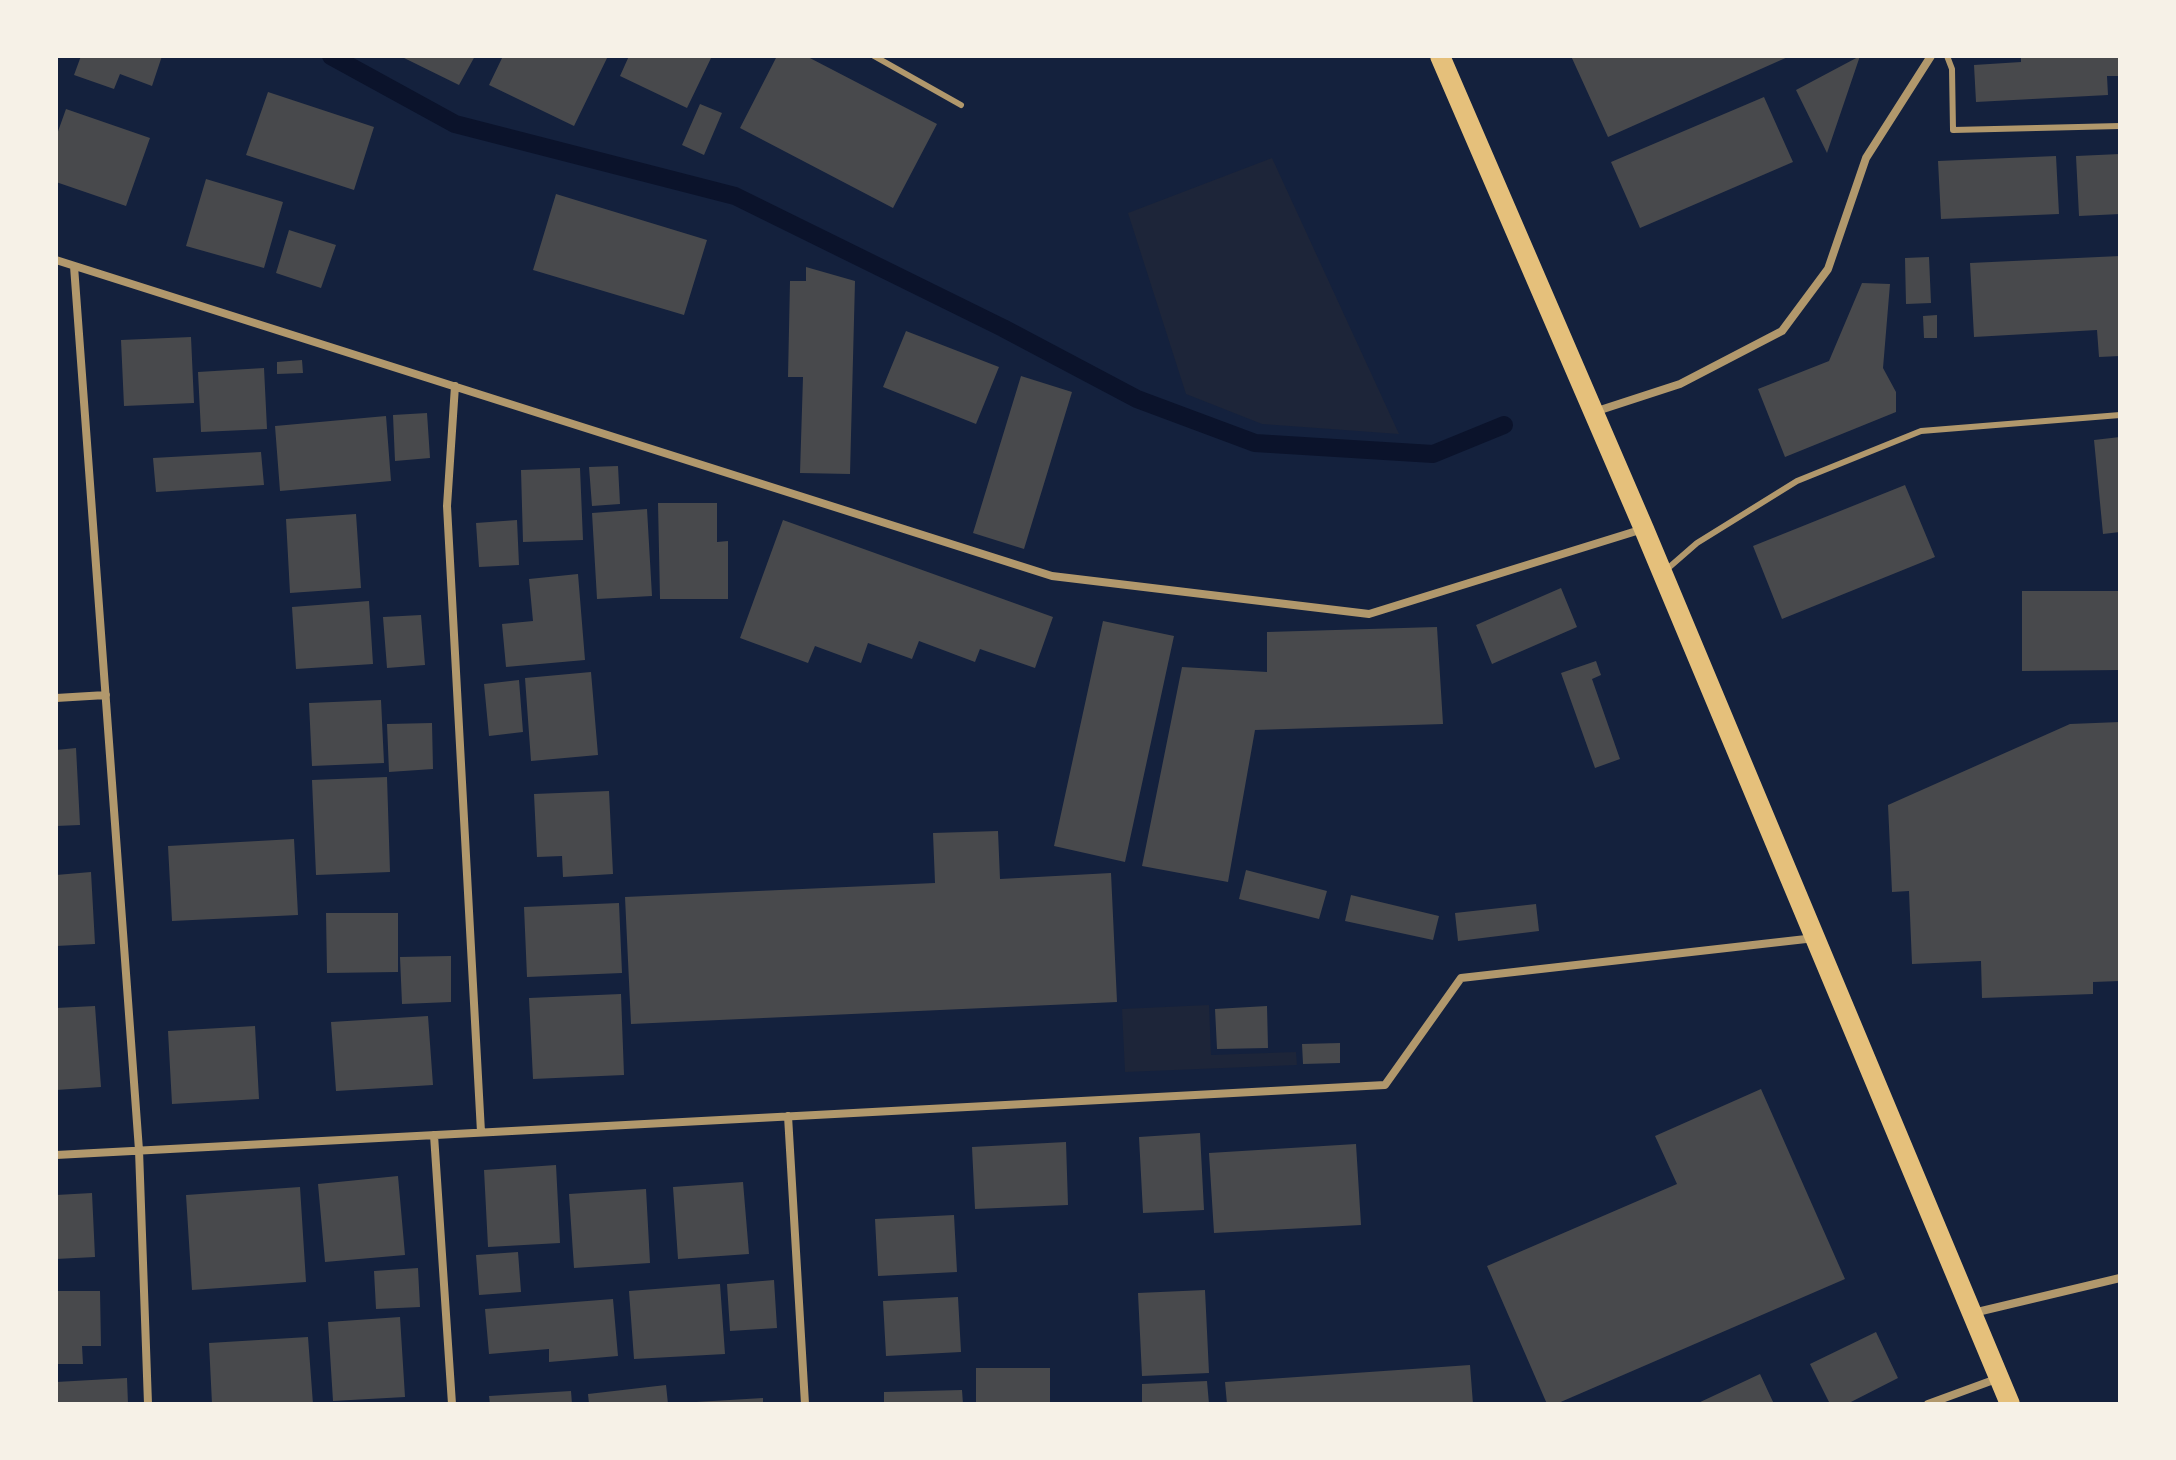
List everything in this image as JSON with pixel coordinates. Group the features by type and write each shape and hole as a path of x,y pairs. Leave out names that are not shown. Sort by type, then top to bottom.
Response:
{"main road":[{"path":"1440,56 1663,573 2010,1404"}],"street":[{"path":"1594,413 1680,384 1782,331 1828,269 1866,158 1931,56"},
{"path":"56,260 1052,576 1369,614 1644,529"},
{"path":"74,266 139,1150 148,1404"},
{"path":"455,386 447,506 481,1132"},
{"path":"56,698 106,695"},
{"path":"56,1155 1385,1085 1461,978 1815,938"},
{"path":"788,1116 805,1404"},
{"path":"434,1135 452,1404"},
{"path":"1972,1313 2120,1278"},
{"path":"1928,1404 1999,1378"}],"lane":[{"path":"874,56 961,105"},
{"path":"1947,56 1952,69 1953,130 2120,126"},
{"path":"1663,573 1697,543 1797,481 1921,431 2120,415"}],"shaded area":[{"path":"1272,158 1399,434 1262,424 1186,394 1128,213"},
{"path":"1209,1005 1211,1055 1296,1052 1297,1065 1125,1072 1122,1009"}],"building":[{"path":"81,56 162,56 152,86 120,74 114,89 74,75"},
{"path":"400,56 475,56 459,85"},
{"path":"503,56 608,56 574,126 489,85"},
{"path":"629,56 712,56 687,108 620,76"},
{"path":"777,56 806,56 937,124 893,208 740,128"},
{"path":"1571,56 1790,56 1608,137"},
{"path":"1860,56 1827,153 1796,90"},
{"path":"2021,56 2120,56 2120,76 2107,76 2108,95 1976,102 1974,65 2021,62"},
{"path":"268,92 374,127 354,190 246,155"},
{"path":"1764,97 1793,162 1640,228 1611,162"},
{"path":"700,104 722,113 704,155 682,145"},
{"path":"66,109 150,138 126,206 56,182 56,137"},
{"path":"2120,154 2120,214 2079,216 2076,156"},
{"path":"2056,156 2059,214 1941,219 1938,161"},
{"path":"206,179 283,202 264,268 186,246"},
{"path":"556,194 707,240 684,315 533,270"},
{"path":"289,230 336,245 321,288 276,273"},
{"path":"2120,256 2120,356 2099,357 2097,330 1974,337 1970,263"},
{"path":"1929,257 1931,303 1906,304 1905,258"},
{"path":"806,267 855,281 850,474 800,473 803,377 788,377 790,281 806,281"},
{"path":"1862,283 1890,284 1883,368 1896,392 1896,412 1785,457 1758,389 1829,361"},
{"path":"1937,315 1937,338 1924,338 1923,316"},
{"path":"906,331 999,367 976,424 883,387"},
{"path":"191,337 194,403 124,406 121,340"},
{"path":"302,360 303,373 277,374 277,362"},
{"path":"264,368 267,429 201,432 198,372"},
{"path":"1021,376 1072,392 1024,549 973,533"},
{"path":"427,413 430,458 395,461 393,415"},
{"path":"386,416 391,481 280,491 275,426"},
{"path":"2120,437 2120,532 2103,534 2094,440"},
{"path":"261,452 264,485 156,492 153,458"},
{"path":"618,466 620,504 592,506 589,467"},
{"path":"580,468 583,540 523,542 521,470"},
{"path":"1905,485 1935,557 1782,619 1753,546"},
{"path":"658,503 717,503 717,542 728,541 728,599 660,599"},
{"path":"647,509 652,596 597,599 592,513"},
{"path":"356,514 361,588 290,593 286,519"},
{"path":"517,520 519,565 479,567 476,523"},
{"path":"783,520 1053,617 1035,668 980,649 975,662 919,641 912,659 868,643 861,663 815,646 808,663 740,638"},
{"path":"578,574 585,660 506,667 502,624 533,621 529,579"},
{"path":"1561,588 1577,627 1492,664 1476,625"},
{"path":"2022,591 2120,591 2120,670 2022,671"},
{"path":"369,601 373,664 296,669 292,607"},
{"path":"421,615 425,665 387,668 383,617"},
{"path":"1103,621 1174,636 1125,862 1054,846"},
{"path":"1437,627 1443,724 1255,730 1228,882 1142,866 1182,667 1267,672 1267,632"},
{"path":"1596,661 1601,675 1592,679 1620,759 1595,768 1561,673"},
{"path":"591,672 598,755 531,761 525,678"},
{"path":"519,680 523,732 489,736 484,684"},
{"path":"381,700 384,763 312,766 309,703"},
{"path":"2120,722 2120,981 2093,982 2093,994 1982,998 1981,961 1912,964 1909,891 1892,892 1888,805 2070,724"},
{"path":"432,723 433,769 389,772 387,724"},
{"path":"76,748 80,825 56,826 56,750"},
{"path":"387,777 390,872 316,875 312,780"},
{"path":"609,791 613,874 563,877 562,856 537,857 534,794"},
{"path":"998,831 1000,879 1111,873 1117,1002 631,1024 625,897 935,883 933,833"},
{"path":"294,839 298,915 172,921 168,846"},
{"path":"1246,870 1327,891 1319,919 1239,899"},
{"path":"91,872 95,944 56,946 56,875"},
{"path":"1351,895 1439,916 1433,940 1345,921"},
{"path":"619,903 622,973 527,977 524,907"},
{"path":"1536,904 1539,931 1458,941 1455,913"},
{"path":"326,913 398,913 398,972 327,973"},
{"path":"451,956 451,1002 402,1004 400,957"},
{"path":"621,994 624,1075 533,1079 529,998"},
{"path":"95,1006 101,1087 56,1090 56,1008"},
{"path":"1267,1006 1268,1048 1217,1049 1215,1009"},
{"path":"428,1016 433,1085 336,1091 331,1022"},
{"path":"255,1026 259,1099 172,1104 168,1031"},
{"path":"1340,1043 1340,1063 1303,1064 1302,1044"},
{"path":"1761,1089 1845,1279 1556,1404 1547,1404 1487,1266 1677,1184 1655,1136"},
{"path":"1200,1133 1204,1210 1143,1213 1139,1137"},
{"path":"1066,1142 1068,1205 975,1209 972,1147"},
{"path":"1356,1144 1361,1225 1214,1233 1209,1153"},
{"path":"556,1165 560,1243 488,1247 484,1170"},
{"path":"398,1176 405,1255 325,1262 318,1184"},
{"path":"743,1182 749,1254 678,1259 673,1187"},
{"path":"300,1187 306,1282 192,1290 186,1195"},
{"path":"646,1189 650,1263 574,1268 569,1194"},
{"path":"92,1193 95,1257 56,1259 56,1195"},
{"path":"954,1215 957,1272 878,1276 875,1219"},
{"path":"518,1252 521,1292 479,1295 476,1255"},
{"path":"418,1268 420,1307 376,1309 374,1271"},
{"path":"774,1280 777,1328 730,1331 727,1284"},
{"path":"720,1284 725,1354 634,1359 629,1291"},
{"path":"1205,1290 1209,1373 1142,1376 1138,1293"},
{"path":"56,1291 100,1291 101,1346 82,1346 83,1364 56,1364"},
{"path":"958,1297 961,1352 886,1356 883,1301"},
{"path":"613,1299 618,1356 549,1362 549,1349 489,1354 485,1309"},
{"path":"400,1317 405,1397 333,1401 328,1322"},
{"path":"1876,1332 1898,1378 1847,1404 1830,1404 1810,1364"},
{"path":"308,1337 313,1404 212,1404 209,1343"},
{"path":"1470,1365 1473,1404 1227,1404 1225,1382"},
{"path":"976,1368 1050,1368 1050,1404 976,1404"},
{"path":"1760,1374 1774,1404 1696,1404"},
{"path":"127,1378 128,1404 56,1404 56,1382"},
{"path":"1207,1381 1209,1404 1142,1404 1142,1384"},
{"path":"666,1385 668,1404 589,1404 588,1394"},
{"path":"962,1390 963,1404 884,1404 884,1392"},
{"path":"571,1391 572,1404 490,1404 489,1396"},
{"path":"763,1398 763,1404 696,1404 696,1402"}],"waterway":[{"path":"331,56 455,124 735,196 1003,328 1137,399 1255,443 1433,454 1504,425"}]}
